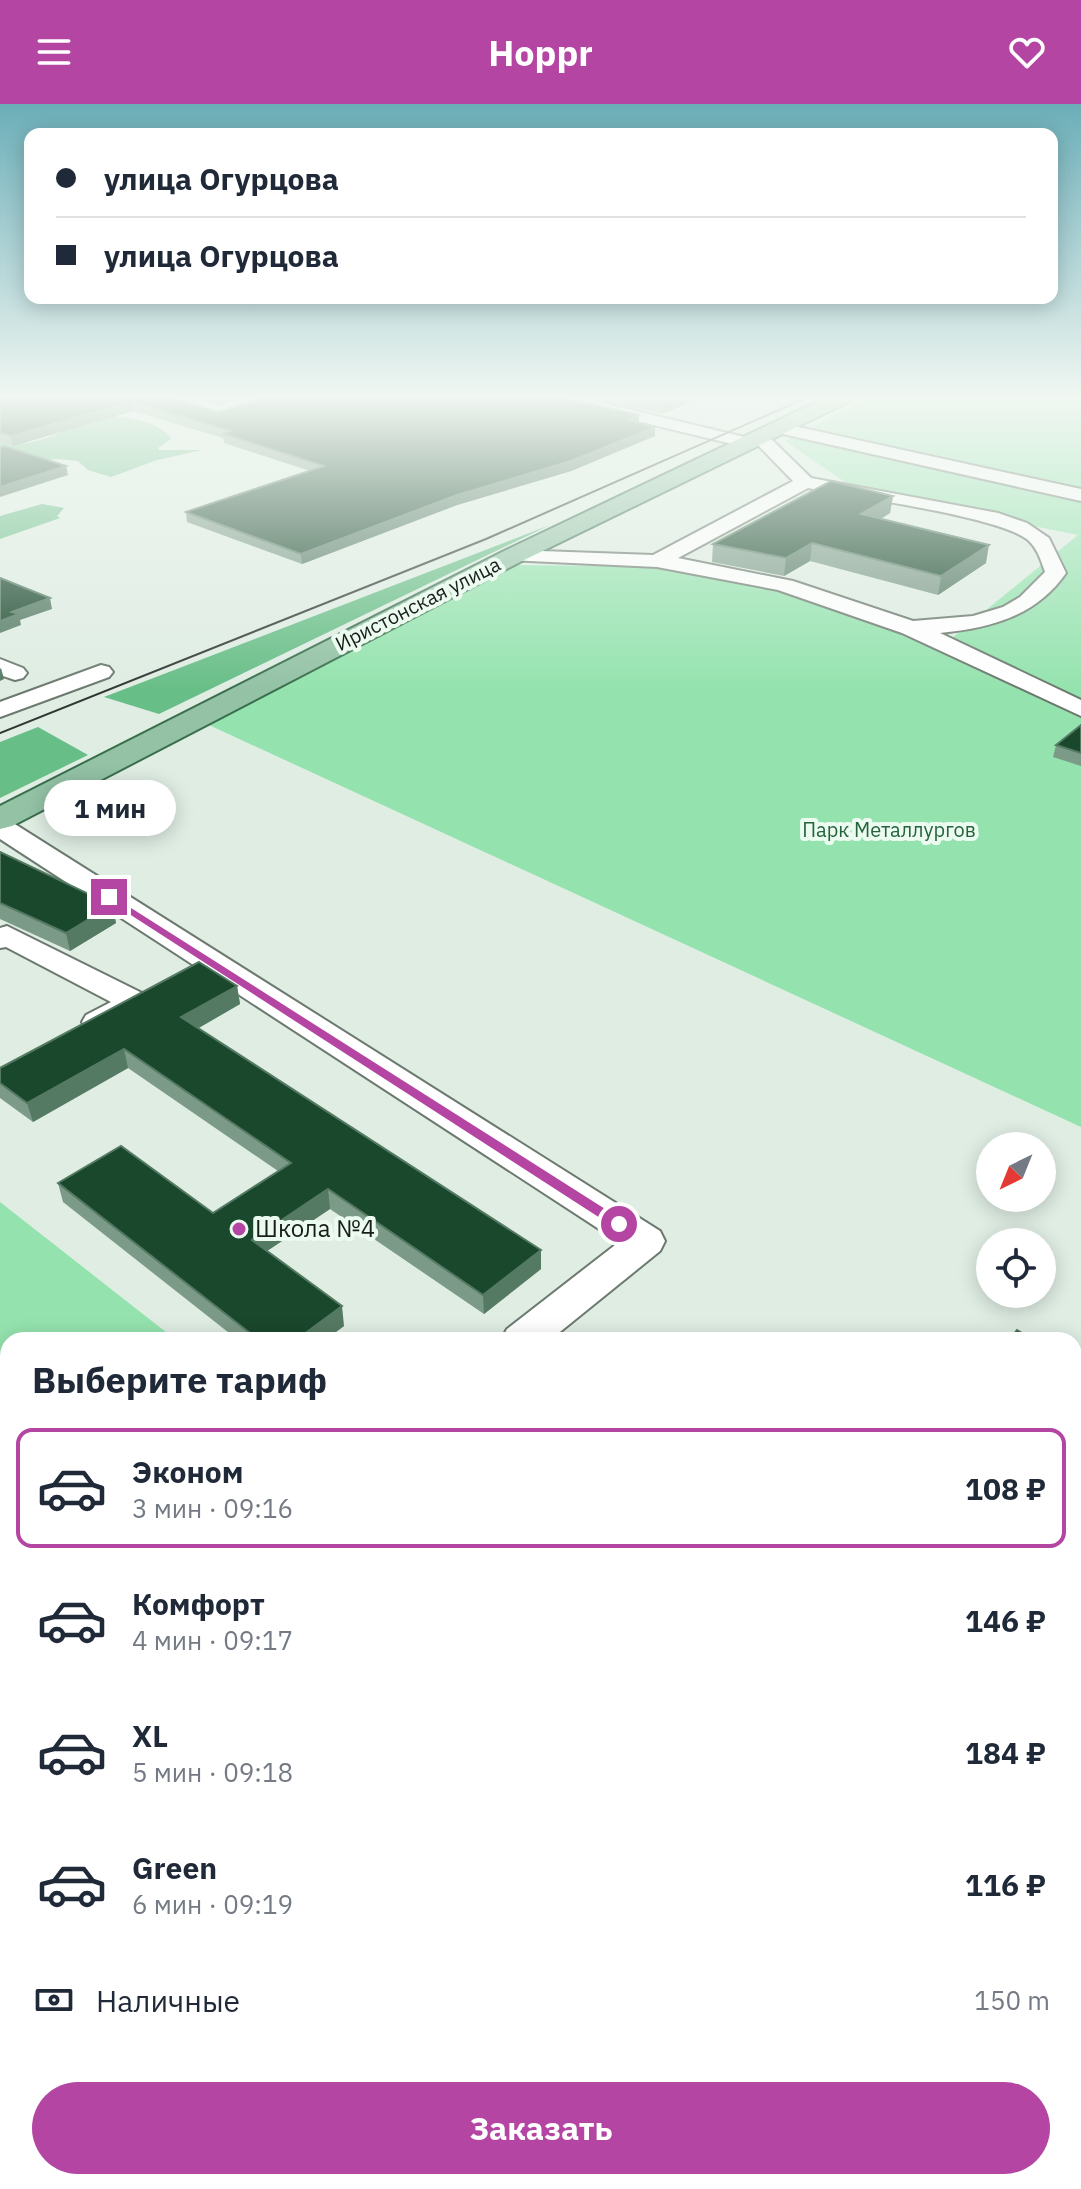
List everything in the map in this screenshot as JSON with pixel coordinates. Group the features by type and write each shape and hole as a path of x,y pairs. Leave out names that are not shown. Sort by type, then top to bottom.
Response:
{"main road":[{"name":"Иристонская улица","path":"0,819 513,556 641,495"}],"street":[{"path":"657,561 780,495"},
{"path":"874,495 998,519 1028,530 1047,547 1056,573 1043,592 1017,609 955,625 910,628"},
{"path":"513,556 657,561 707,567 759,579 910,628 1081,709"},
{"path":"0,710 101,672"},
{"path":"0,827 646,1241 532,1332"},
{"path":"0,939 7,935 135,1002 67,1039"}],"green space":[{"name":"Парк Металлургов","path":"880,495 1081,495 1081,1127 209,725 513,565 707,567 941,647 1078,535"},
{"path":"42,504 64,508 57,516 60,518 0,539 0,516"},
{"path":"550,525 159,714 104,697"},
{"path":"38,727 88,755 0,798 0,742"},
{"path":"0,1202 166,1332 0,1332"}],"building":[{"path":"236,495 456,495 301,554 186,512"},
{"path":"804,495 890,495 893,496 861,514 989,545 941,576 812,543 786,558 713,544"},
{"path":"0,578 50,598 12,612 19,614 0,621"},
{"path":"1081,725 1081,753 1056,745"},
{"path":"0,852 112,905 66,933 0,903"},
{"path":"199,962 237,986 181,1017 541,1250 483,1295 328,1189 252,1240 342,1306 307,1332 249,1332 58,1183 121,1146 213,1213 291,1163 124,1049 27,1103 0,1083 0,1068"}],"tram line":[{"path":"0,733 486,539 585,495"}],"place":[{"name":"Школа №4","path":"239,1229"}],"route":[{"path":"109,897 619,1224"}]}
